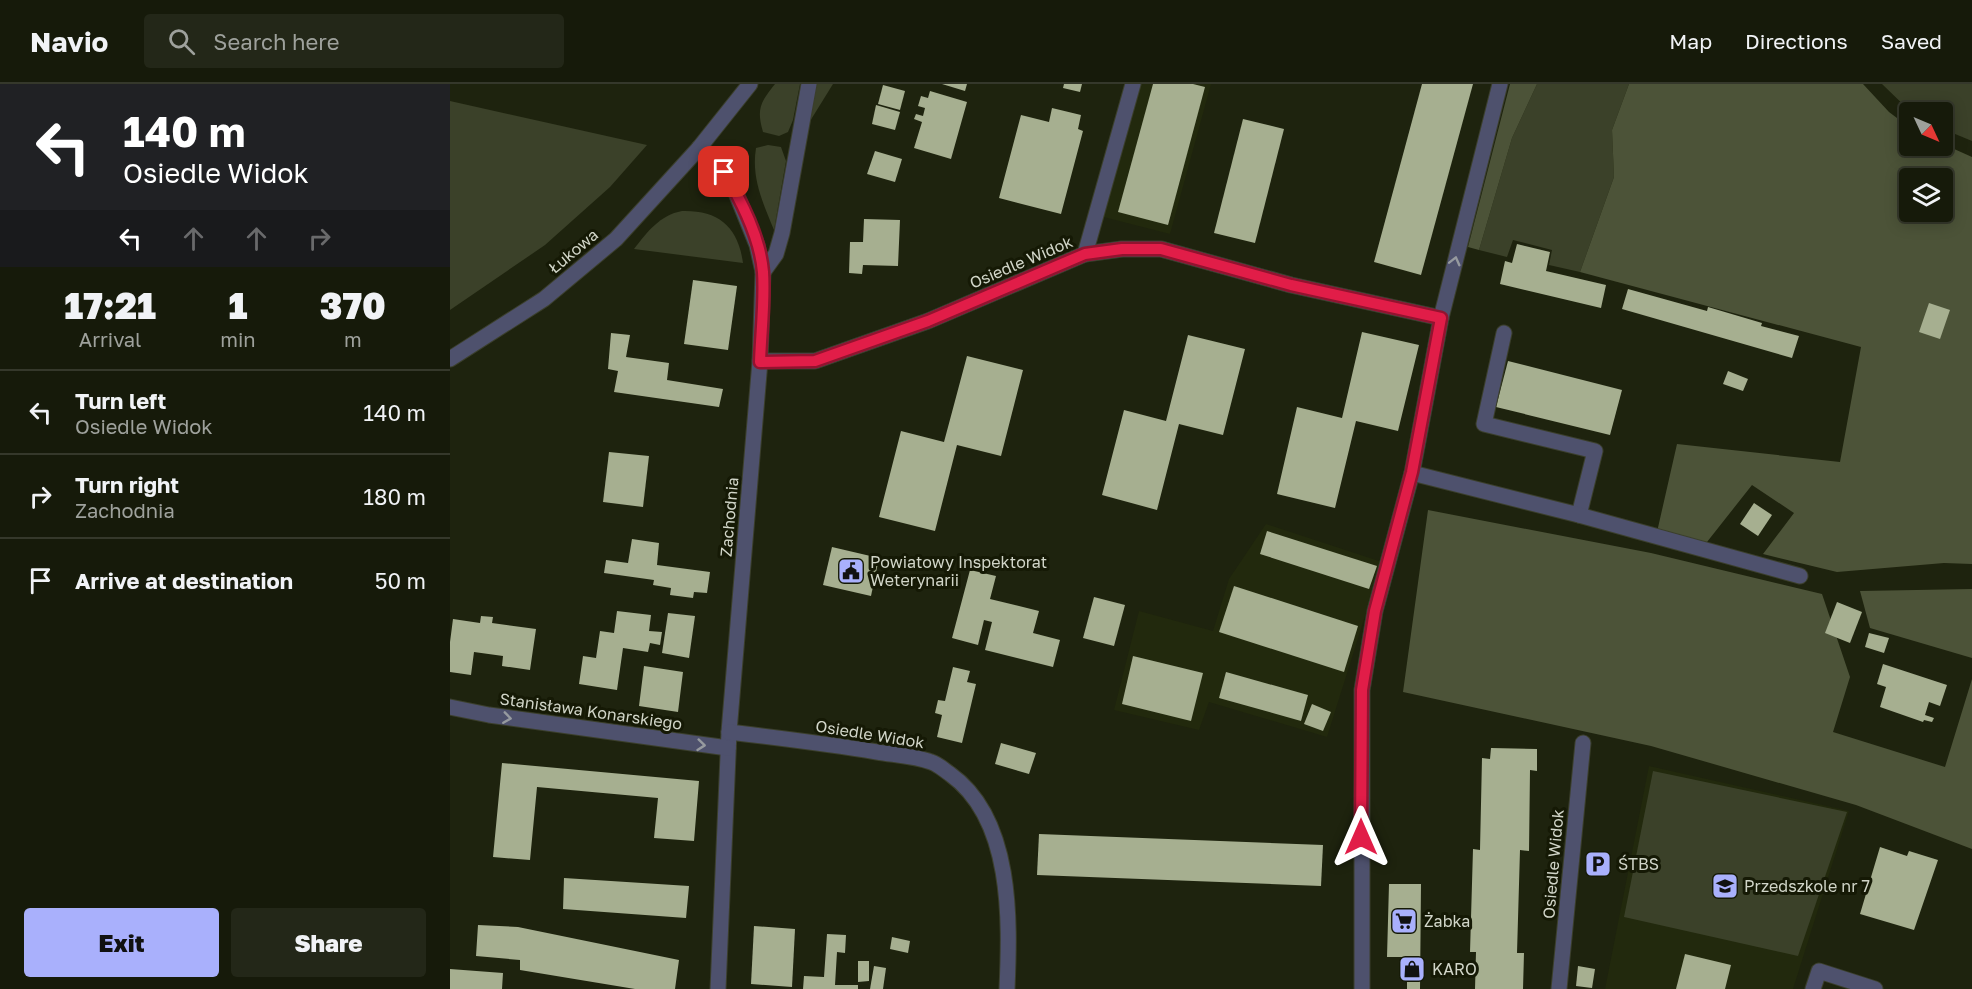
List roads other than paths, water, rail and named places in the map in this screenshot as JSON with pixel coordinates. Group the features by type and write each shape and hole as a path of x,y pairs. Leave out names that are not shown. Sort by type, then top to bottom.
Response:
{"street":[{"path":"699,148 750,84"},
{"path":"763,272 776,254 782,233 809,84"},
{"path":"1085,254 1133,84"},
{"path":"1362,989 1362,690 1375,611 1412,472 1441,318 1500,84"},
{"name":"Zachodnia","path":"699,148 724,172 736,193 757,244 763,272 760,362 729,732 718,989"},
{"name":"Łukowa","path":"450,359 544,299 616,239 699,148"},
{"name":"Osiedle Widok","path":"760,362 815,361 928,321 1085,254 1122,249 1161,249 1291,285 1441,318"},
{"path":"1504,333 1484,424 1595,451 1579,515"},
{"path":"1412,472 1800,576"},
{"name":"Stanisława Konarskiego","path":"450,707 489,715 672,742 728,748"},
{"name":"Osiedle Widok","path":"729,732 839,746 933,762 963,783 990,825 1000,858 1007,902 1009,936 1007,989"},
{"name":"Osiedle Widok","path":"1559,989 1582,743"},
{"path":"1813,989 1819,971 1875,989"}],"place":[{"name":"Powiatowy Inspektorat Weterynarii","path":"851,571"},
{"name":"ŚTBS","path":"1598,864"},
{"name":"Przedszkole nr 7","path":"1725,886"},
{"name":"Żabka","path":"1404,921"},
{"name":"KARO","path":"1412,969"}]}
